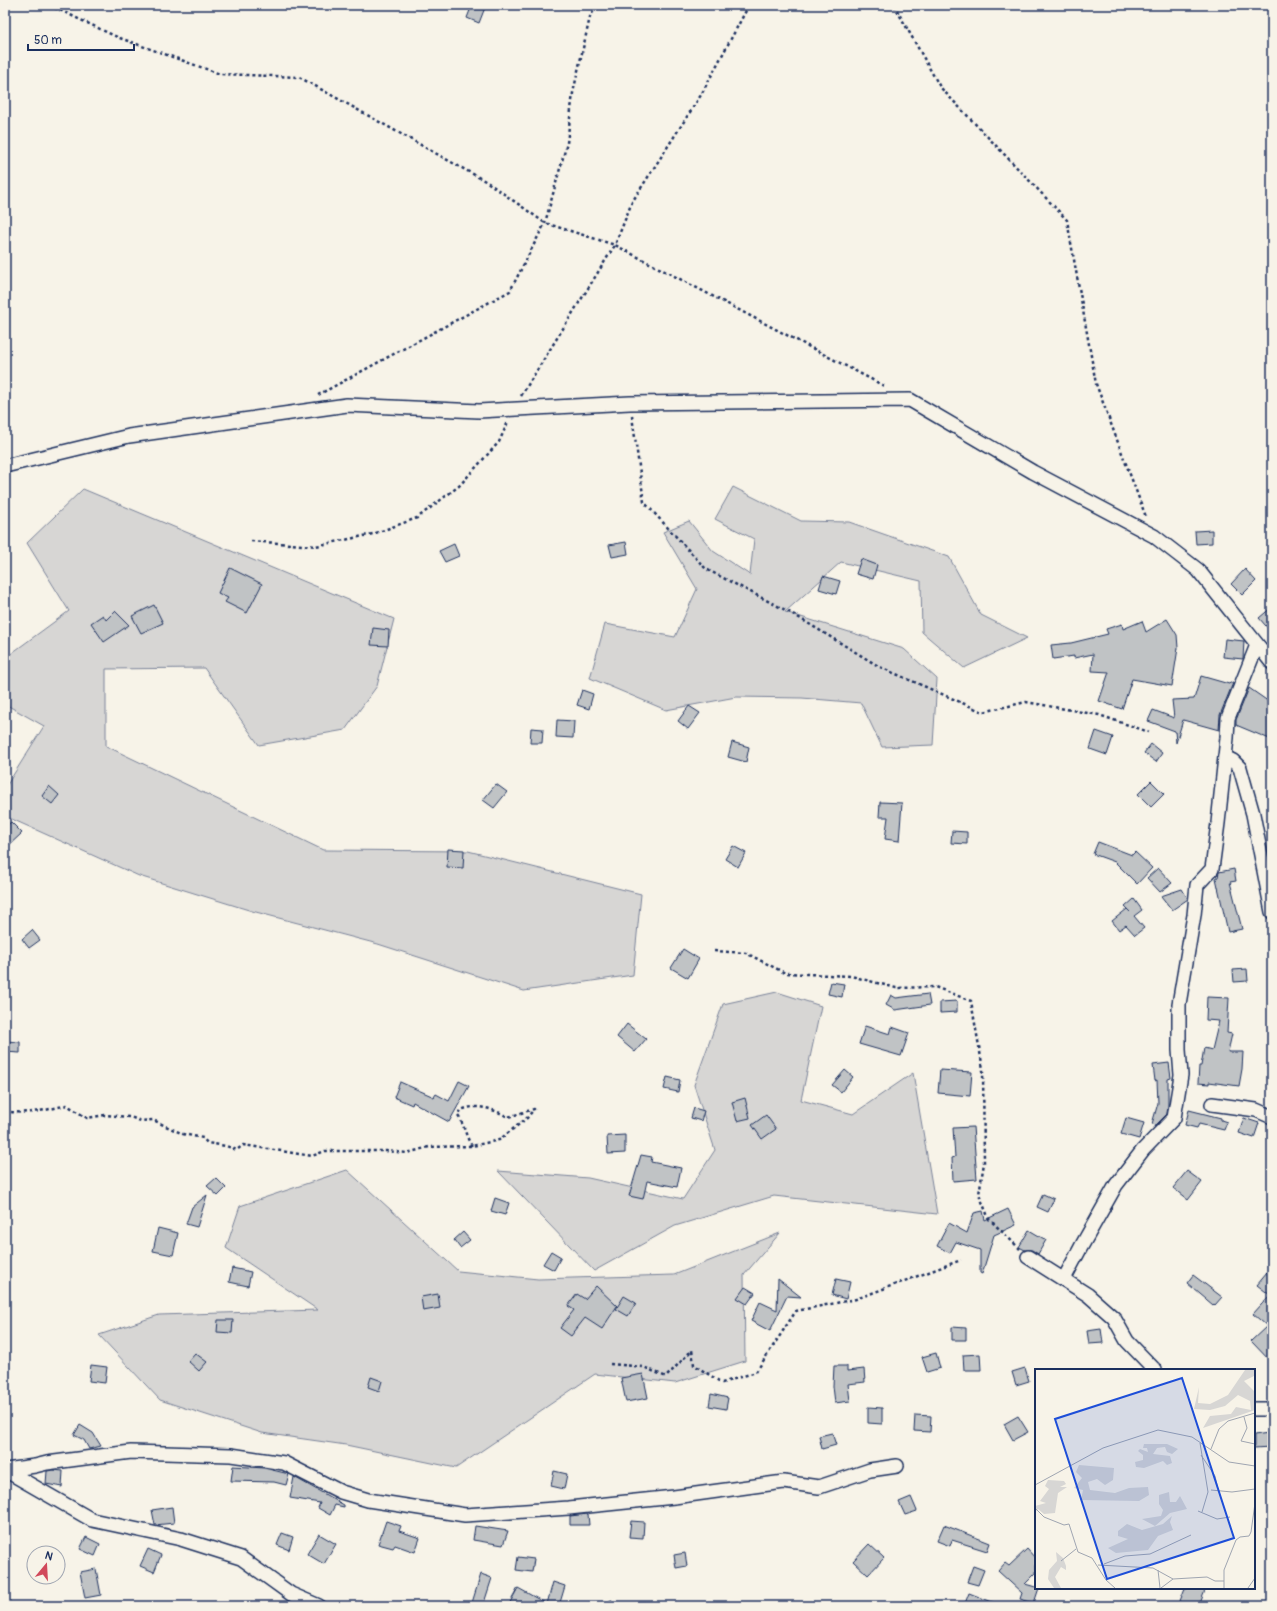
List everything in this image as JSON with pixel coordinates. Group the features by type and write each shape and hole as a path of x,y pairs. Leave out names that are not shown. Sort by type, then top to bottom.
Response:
{"street":[{"path":"5,466 129,436 347,405 479,411 630,403 910,400 1033,472 1154,536 1198,570 1272,663"},
{"path":"1064,1279 1116,1185 1143,1150 1174,1118 1182,1075 1179,1004 1194,915 1197,885 1212,869 1225,758 1228,718 1257,645"},
{"path":"1225,758 1233,761 1240,768 1253,814 1272,912"},
{"path":"1212,1104 1256,1110 1272,1117"},
{"path":"1028,1257 1088,1295 1114,1318 1127,1341 1154,1369"},
{"path":"1255,1409 1272,1409"},
{"path":"5,1470 131,1452 231,1455 284,1463 342,1492 368,1500 465,1515 569,1508 666,1498 784,1482 819,1486 870,1470 897,1466"},
{"path":"5,1470 92,1520 181,1539 241,1558 291,1594 319,1606"}],"path":[{"path":"49,5 117,37 220,74 299,76 487,182 545,223 615,244 889,389"},
{"path":"317,395 510,291 545,223 567,143 573,94 590,17 597,5"},
{"path":"251,542 316,546 373,534 416,518 459,486 499,442 513,409 615,244 632,202 701,96 749,5"},
{"path":"894,5 940,87 1067,220 1096,384 1154,536"},
{"path":"630,403 644,502 706,569 791,613 880,668 983,712 1026,702 1099,716 1148,732"},
{"path":"714,952 746,953 785,974 851,976 896,988 935,987 971,1001 983,1069 984,1162 979,1194 990,1219 1028,1257"},
{"path":"5,1111 13,1113 43,1111 67,1104 87,1118 105,1115 130,1117 141,1122 153,1120 183,1134 202,1138 208,1143 226,1146 237,1150 243,1145 312,1156 325,1151 386,1151 407,1153 430,1147 472,1146 499,1140 527,1118 534,1109 508,1117 498,1111 484,1107 469,1107 460,1110 458,1116 464,1126 465,1132 472,1146"},
{"path":"610,1364 644,1367 666,1377 692,1350 694,1365 722,1383 756,1372 796,1311 856,1299 961,1260"},
{"path":"592,1606 615,1600"}],"shaded area":[{"path":"733,487 801,521 849,522 949,557 981,615 1027,638 964,668 922,632 921,581 841,562 785,612 904,649 937,679 933,745 882,747 861,703 802,698 736,697 666,710 590,678 605,624 675,637 697,589 663,532 689,521 713,551 750,575 754,539 715,519"},
{"path":"83,489 394,619 377,686 345,730 259,745 204,668 106,669 106,746 323,850 468,851 641,894 633,975 524,991 378,944 252,911 139,876 5,816 5,788 44,726 5,704 5,658 69,611 27,543"},
{"path":"777,992 821,1006 801,1100 853,1114 913,1073 937,1214 774,1196 675,1226 594,1271 498,1171 588,1178 683,1199 715,1150 694,1085 723,1004"},
{"path":"347,1170 458,1271 538,1279 674,1275 780,1233 744,1275 745,1361 675,1383 595,1374 456,1468 346,1445 262,1433 160,1400 99,1335 159,1315 318,1310 226,1248 240,1206"}],"building":[{"path":"472,5 486,5 479,23 467,18"},
{"path":"1212,530 1212,543 1196,544 1195,531"},
{"path":"626,542 628,554 612,557 609,545"},
{"path":"454,544 459,556 445,562 439,551"},
{"path":"861,559 877,565 873,579 856,574"},
{"path":"230,568 262,584 247,613 225,602 228,598 218,593"},
{"path":"1245,569 1256,581 1242,595 1231,584"},
{"path":"823,576 840,581 836,594 819,589"},
{"path":"154,605 163,623 141,633 132,616"},
{"path":"1272,607 1272,633 1259,618"},
{"path":"115,611 129,625 104,642 91,623 103,615 106,620"},
{"path":"1167,619 1177,635 1178,648 1172,686 1132,679 1122,709 1099,701 1109,672 1092,671 1093,654 1074,658 1074,656 1053,659 1051,645 1071,643 1108,634 1106,629 1122,624 1123,629 1142,621 1146,632"},
{"path":"373,628 389,630 388,646 371,645"},
{"path":"1225,639 1244,641 1243,659 1223,657"},
{"path":"1201,676 1229,684 1233,683 1220,715 1219,730 1183,720 1176,743 1175,731 1148,721 1153,710 1174,718 1172,700 1194,699"},
{"path":"1249,688 1272,704 1272,740 1236,725 1236,720"},
{"path":"582,690 593,694 589,709 577,705"},
{"path":"689,706 700,713 688,729 678,721"},
{"path":"557,720 574,721 573,738 556,737"},
{"path":"531,728 543,729 542,743 530,743"},
{"path":"1096,731 1113,737 1107,755 1090,749"},
{"path":"732,742 749,747 746,762 728,757"},
{"path":"1151,744 1162,753 1156,762 1144,753"},
{"path":"1151,781 1164,794 1151,807 1138,794"},
{"path":"496,784 507,792 494,808 483,800"},
{"path":"49,786 59,795 52,804 42,796"},
{"path":"880,802 902,803 899,841 885,839 888,817 879,817"},
{"path":"11,822 22,833 5,849 5,827"},
{"path":"952,831 967,832 967,844 951,843"},
{"path":"1098,842 1132,855 1135,852 1152,868 1137,884 1115,862 1093,854"},
{"path":"733,846 746,853 738,867 725,859"},
{"path":"448,849 464,850 463,868 447,867"},
{"path":"1158,868 1172,883 1160,892 1147,878"},
{"path":"1234,869 1236,881 1230,882 1242,929 1228,932 1216,878 1218,877 1219,872"},
{"path":"1182,889 1188,899 1172,910 1161,896"},
{"path":"1134,899 1142,910 1134,916 1144,928 1135,935 1126,925 1119,930 1112,921 1127,909 1125,907"},
{"path":"32,930 40,940 29,948 22,939"},
{"path":"683,949 699,959 688,978 671,968"},
{"path":"1247,969 1248,981 1234,982 1233,970"},
{"path":"831,982 844,984 842,997 828,994"},
{"path":"928,994 930,1005 895,1010 886,1005 891,995 896,998"},
{"path":"1207,997 1229,998 1227,1033 1232,1034 1228,1052 1243,1052 1239,1086 1209,1082 1209,1084 1198,1083 1199,1066 1201,1066 1204,1048 1212,1050 1219,1021 1206,1020"},
{"path":"957,1001 957,1012 940,1013 940,1002"},
{"path":"627,1024 646,1039 635,1052 617,1037"},
{"path":"865,1026 890,1034 892,1027 909,1033 901,1056 859,1044"},
{"path":"5,1041 20,1042 20,1053 5,1052"},
{"path":"1169,1063 1171,1078 1168,1079 1167,1114 1156,1125 1152,1124 1158,1103 1157,1080 1155,1081 1153,1065"},
{"path":"845,1070 853,1077 841,1092 832,1085"},
{"path":"940,1070 972,1072 970,1096 938,1093"},
{"path":"667,1077 680,1080 678,1092 664,1089"},
{"path":"459,1081 469,1086 449,1122 413,1102 412,1105 394,1097 400,1082 434,1097 436,1094 449,1101"},
{"path":"745,1098 750,1118 737,1121 732,1102"},
{"path":"694,1108 704,1111 701,1121 691,1118"},
{"path":"1189,1110 1221,1118 1221,1120 1227,1122 1224,1130 1199,1124 1197,1128 1185,1125"},
{"path":"766,1115 776,1129 762,1139 752,1125"},
{"path":"1126,1118 1144,1123 1139,1139 1121,1134"},
{"path":"1244,1118 1259,1123 1254,1138 1239,1133"},
{"path":"973,1127 977,1179 953,1181 952,1158 955,1157 953,1128"},
{"path":"625,1135 625,1153 608,1154 607,1136"},
{"path":"641,1155 652,1157 651,1162 681,1168 677,1187 647,1181 643,1199 629,1196"},
{"path":"1187,1171 1202,1182 1188,1200 1173,1188"},
{"path":"216,1178 226,1188 218,1196 207,1186"},
{"path":"1043,1194 1054,1199 1048,1212 1037,1207"},
{"path":"207,1195 197,1227 186,1224 192,1207"},
{"path":"495,1198 509,1203 505,1215 491,1211"},
{"path":"1008,1209 1016,1225 994,1235 982,1274 980,1273 980,1250 956,1242 950,1253 937,1246 949,1223 967,1233 974,1213 983,1211 985,1220"},
{"path":"158,1228 178,1233 173,1255 153,1251"},
{"path":"1029,1230 1046,1240 1038,1254 1032,1250 1025,1250 1019,1247"},
{"path":"463,1232 470,1240 460,1248 454,1240"},
{"path":"551,1251 561,1257 554,1270 543,1264"},
{"path":"1272,1267 1272,1363 1251,1341 1267,1326 1253,1314 1270,1295 1257,1285"},
{"path":"232,1268 251,1272 248,1286 229,1282"},
{"path":"1193,1275 1222,1297 1215,1305 1213,1305 1187,1283"},
{"path":"778,1279 801,1297 787,1296 770,1331 751,1321 760,1302 777,1310"},
{"path":"836,1279 850,1282 846,1299 832,1295"},
{"path":"596,1286 617,1306 602,1329 585,1318 571,1336 560,1328 574,1310 568,1306 577,1294 585,1299"},
{"path":"745,1287 755,1293 747,1304 737,1298"},
{"path":"438,1294 440,1308 423,1311 421,1297"},
{"path":"624,1296 636,1303 628,1316 616,1309"},
{"path":"218,1320 233,1320 232,1333 217,1332"},
{"path":"952,1327 966,1328 966,1340 952,1340"},
{"path":"1101,1329 1103,1343 1089,1344 1087,1331"},
{"path":"195,1353 207,1362 199,1371 188,1361"},
{"path":"936,1353 940,1368 927,1372 922,1357"},
{"path":"980,1354 981,1370 964,1370 963,1355"},
{"path":"91,1365 107,1367 105,1383 89,1381"},
{"path":"834,1366 847,1366 847,1371 864,1369 865,1382 848,1384 850,1401 835,1403 833,1386"},
{"path":"1025,1368 1029,1381 1016,1385 1012,1372"},
{"path":"643,1374 648,1398 626,1402 621,1378"},
{"path":"371,1377 382,1381 379,1391 368,1387"},
{"path":"711,1394 728,1398 726,1409 709,1406"},
{"path":"868,1407 882,1408 882,1424 868,1423"},
{"path":"915,1415 931,1416 930,1432 914,1431"},
{"path":"1018,1416 1028,1432 1013,1440 1004,1424"},
{"path":"80,1425 93,1433 101,1446 89,1449 84,1440 74,1435"},
{"path":"832,1433 836,1445 822,1449 819,1436"},
{"path":"1269,1433 1271,1447 1255,1448 1255,1435"},
{"path":"233,1466 264,1468 289,1474 286,1485 274,1482 231,1481"},
{"path":"47,1471 63,1471 62,1487 46,1484"},
{"path":"554,1471 567,1474 564,1489 551,1486"},
{"path":"294,1477 344,1505 344,1507 335,1505 330,1515 318,1508 320,1503 290,1498"},
{"path":"911,1497 917,1511 905,1515 899,1502"},
{"path":"172,1507 174,1523 155,1525 152,1510"},
{"path":"588,1514 589,1525 570,1525 570,1516"},
{"path":"386,1521 401,1526 399,1531 420,1538 415,1552 395,1545 393,1548 378,1544"},
{"path":"631,1521 644,1522 643,1538 629,1537"},
{"path":"944,1525 990,1543 987,1551 952,1540 950,1546 937,1541"},
{"path":"475,1526 508,1531 503,1545 473,1540"},
{"path":"282,1533 293,1537 289,1550 277,1545"},
{"path":"319,1534 336,1544 324,1564 307,1554"},
{"path":"86,1537 100,1544 95,1556 80,1549"},
{"path":"869,1544 884,1558 868,1575 853,1561"},
{"path":"148,1549 161,1555 154,1572 140,1566"},
{"path":"1027,1549 1035,1558 1035,1574 1025,1584 1035,1587 1035,1589 1039,1589 1034,1603 1020,1599 1022,1593 998,1571 1005,1563 1009,1566"},
{"path":"685,1553 687,1566 676,1568 674,1555"},
{"path":"518,1557 534,1559 532,1572 516,1570"},
{"path":"973,1566 984,1570 978,1585 967,1582"},
{"path":"96,1569 101,1595 85,1598 80,1572"},
{"path":"481,1574 492,1578 483,1606 471,1606"},
{"path":"553,1582 565,1586 559,1606 508,1606 518,1588 547,1604"},
{"path":"1185,1589 1206,1589 1199,1606 1178,1606"},
{"path":"969,1593 1000,1605 1000,1606 964,1606"}]}
